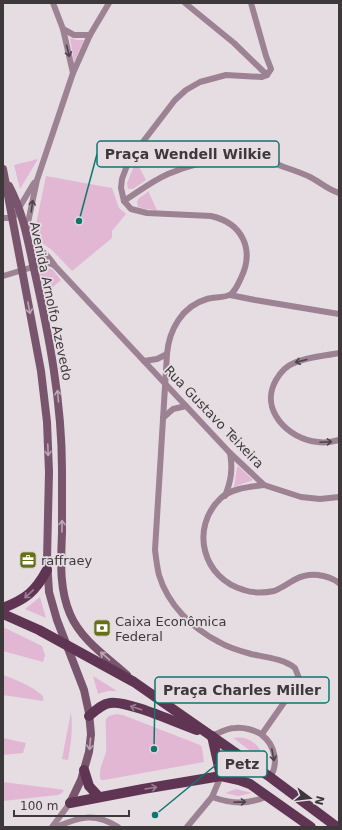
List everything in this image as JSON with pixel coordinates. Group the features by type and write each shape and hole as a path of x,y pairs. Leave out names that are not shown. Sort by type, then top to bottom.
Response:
{"main road":[{"path":"3,169 6,180"},
{"name":"Avenida Arnolfo Azevedo","path":"6,180 20,209 26,232 43,307 57,390 62,444 62,587 70,615 87,640 134,682"},
{"name":"Avenida Arnolfo Azevedo","path":"6,180 41,370 47,422 49,472 47,570 49,592 57,620 84,690 91,734 89,752 81,780 70,803"},
{"path":"3,608 25,598 41,581 47,570"},
{"path":"3,614 39,630 134,682 270,777 337,827"},
{"path":"89,716 100,707 110,703 117,703 155,714 212,736"},
{"path":"212,736 220,776"},
{"path":"84,770 89,786 99,797"},
{"path":"70,803 220,776 250,784 311,827"}],"street":[{"path":"53,3 63,29 73,73"},
{"path":"26,232 37,180 73,73 90,35 109,3"},
{"path":"185,3 234,43 267,75"},
{"path":"230,295 236,288 246,269 247,261 245,245 237,229 227,221 210,216 140,212 131,209 124,201 121,188 122,179 129,160 175,100 186,90 200,82 214,77 226,75 262,77 267,75 271,69 251,3"},
{"path":"63,29 74,35 90,35"},
{"path":"124,201 168,174 200,164 223,160 259,161 283,166 310,177 339,193"},
{"path":"3,218 13,218 37,180"},
{"name":"Rua Gustavo Teixeira","path":"28,243 42,250 144,362 230,453 264,485 300,497 320,499 339,497"},
{"path":"3,276 22,269 48,263 56,266"},
{"path":"262,734 297,684 299,678 298,674 291,665 235,649 214,640 199,630 187,620 174,605 166,592 159,574 155,541 169,338 172,329 180,317 188,310 202,301 230,295 339,314"},
{"path":"339,353 293,363 282,371 277,378 271,397 272,410 279,422 292,434 302,439 317,442 328,443 339,440"},
{"name":"Rua Gustavo Teixeira","path":"144,362 157,359 167,354"},
{"path":"163,418 173,408 186,406"},
{"path":"225,496 231,480 232,464 230,453"},
{"path":"264,485 232,491 215,506 207,518 204,532 205,550 213,570 222,580 232,587 256,593 274,590 306,576 324,576 339,582"},
{"path":"212,736 234,728 255,731 262,734 273,749 274,768 270,777"},
{"path":"187,827 212,797 220,776"},
{"path":"212,797 226,802 239,803 255,801 268,796"},
{"path":"52,827 70,803"},
{"path":"56,827 85,817 94,817 118,827"}],"shaded area":[{"path":"70,38 84,40 74,62"},
{"path":"38,159 20,189 14,165"},
{"path":"136,161 146,180 133,189 128,189 127,183"},
{"path":"46,176 112,188 119,208 126,214 112,231 112,238 72,271 52,250 35,238 35,229"},
{"path":"149,191 157,210 138,207 137,202 139,198"},
{"path":"42,269 52,269 61,280 46,293 40,274"},
{"path":"238,466 253,480 234,487 237,468"},
{"path":"40,597 46,618 25,609"},
{"path":"3,627 42,646 45,655 43,662 3,651"},
{"path":"3,675 34,689 43,696 43,701 3,695"},
{"path":"93,676 117,691 108,691 98,694"},
{"path":"71,712 72,724 68,760 62,759"},
{"path":"116,714 123,715 200,745 202,747 204,762 101,780 100,770 106,752 106,719 109,716"},
{"path":"3,738 26,743 23,753 3,755"},
{"path":"233,738 244,738 253,742 260,750 264,761"},
{"path":"3,782 64,790 58,795 3,801"},
{"path":"236,789 252,793 238,796 225,793"}],"place":[{"name":"Praça Wendell Wilkie","path":"79,221"},
{"name":"raffraey","path":"28,560"},
{"name":"Caixa Econômica Federal","path":"102,628"},
{"name":"Praça Charles Miller","path":"154,749"},
{"name":"Petz","path":"155,815"}]}
